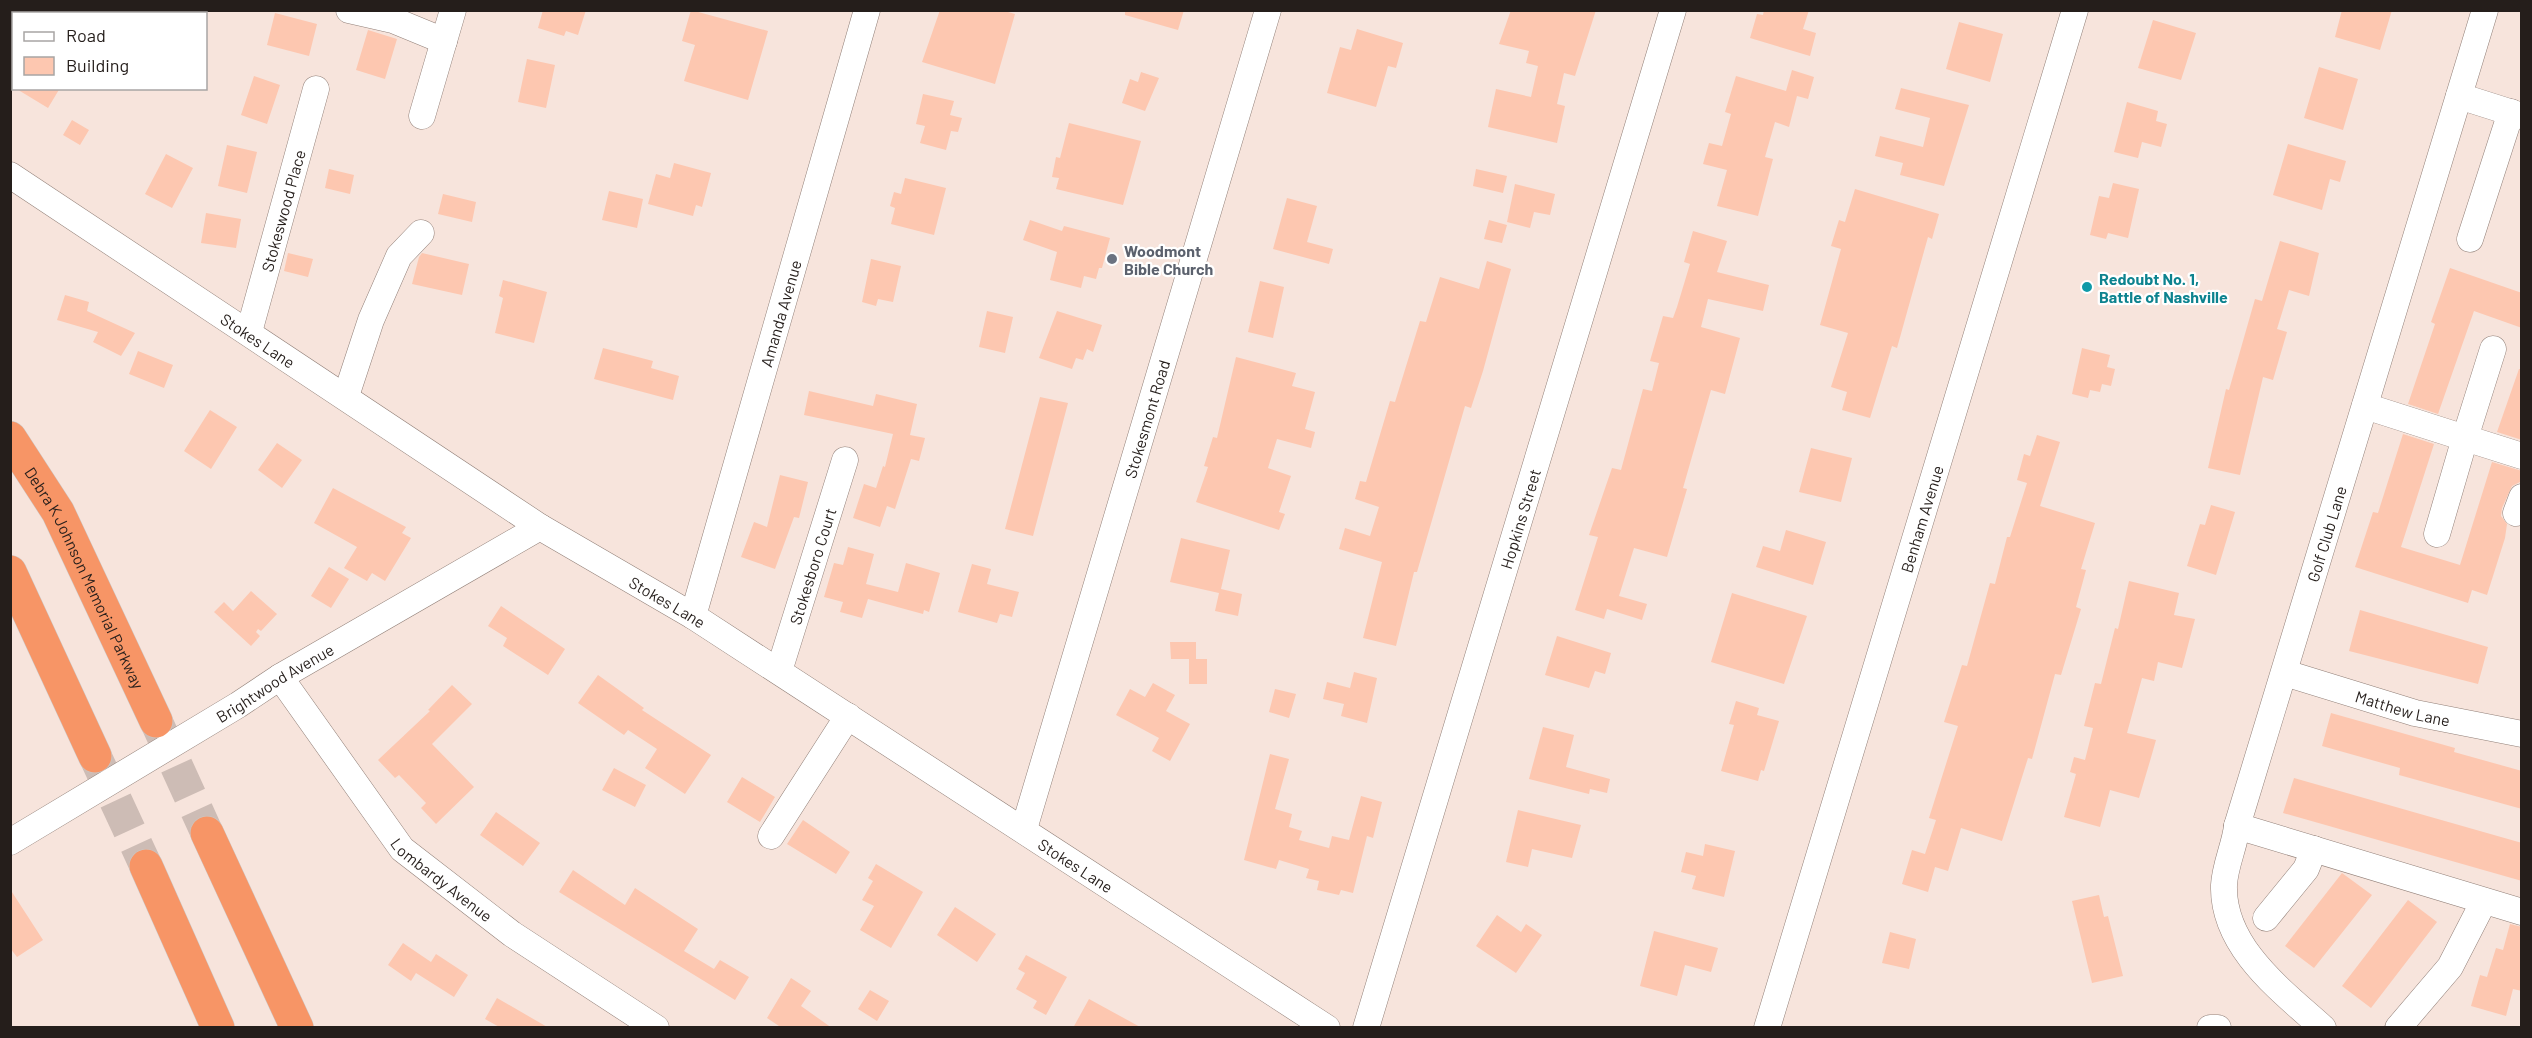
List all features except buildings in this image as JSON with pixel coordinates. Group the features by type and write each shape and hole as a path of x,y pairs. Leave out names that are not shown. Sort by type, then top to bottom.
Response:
{"highway":[{"name":"Debra K Johnson Memorial Parkway","path":"10,438 58,512 156,721"},
{"path":"10,572 95,756"},
{"path":"207,832 297,1028"},
{"path":"146,866 218,1028"}],"street":[{"path":"349,10 393,20 444,41"},
{"path":"422,116 453,10"},
{"name":"Amanda Avenue","path":"693,616 867,10"},
{"name":"Stokesmont Road","path":"1024,829 1268,10"},
{"name":"Hopkins Street","path":"1366,1028 1673,10"},
{"name":"Benham Avenue","path":"1767,1028 2075,10"},
{"name":"Golf Club Lane","path":"2323,1028 2280,989 2250,957 2230,924 2224,885 2237,826 2286,673 2485,10"},
{"name":"Stokeswood Place","path":"249,332 316,89"},
{"path":"2459,96 2516,114 2470,239"},
{"name":"Stokes Lane","path":"10,175 540,527 693,616 1327,1028"},
{"path":"346,396 371,320 399,256 421,234"},
{"path":"2437,534 2493,349"},
{"path":"2365,406 2522,456"},
{"name":"Stokesboro Court","path":"779,671 844,460"},
{"name":"Brightwood Avenue","path":"10,842 238,705 280,677 540,527"},
{"name":"Matthew Lane","path":"2286,673 2415,713 2522,734"},
{"name":"Lombardy Avenue","path":"280,677 402,849 512,934 656,1028"},
{"path":"771,837 848,716"},
{"path":"2237,826 2522,912"},
{"path":"2266,918 2306,869 2314,849"},
{"path":"2398,1028 2450,967 2484,901"},
{"path":"2210,1028 2218,1028"}],"tunnel":[{"path":"156,721 207,833"},
{"path":"95,756 146,866"}],"place":[{"name":"Woodmont Bible Church","path":"1112,259"},
{"name":"Redoubt No. 1, Battle of Nashville","path":"2087,287"}]}
